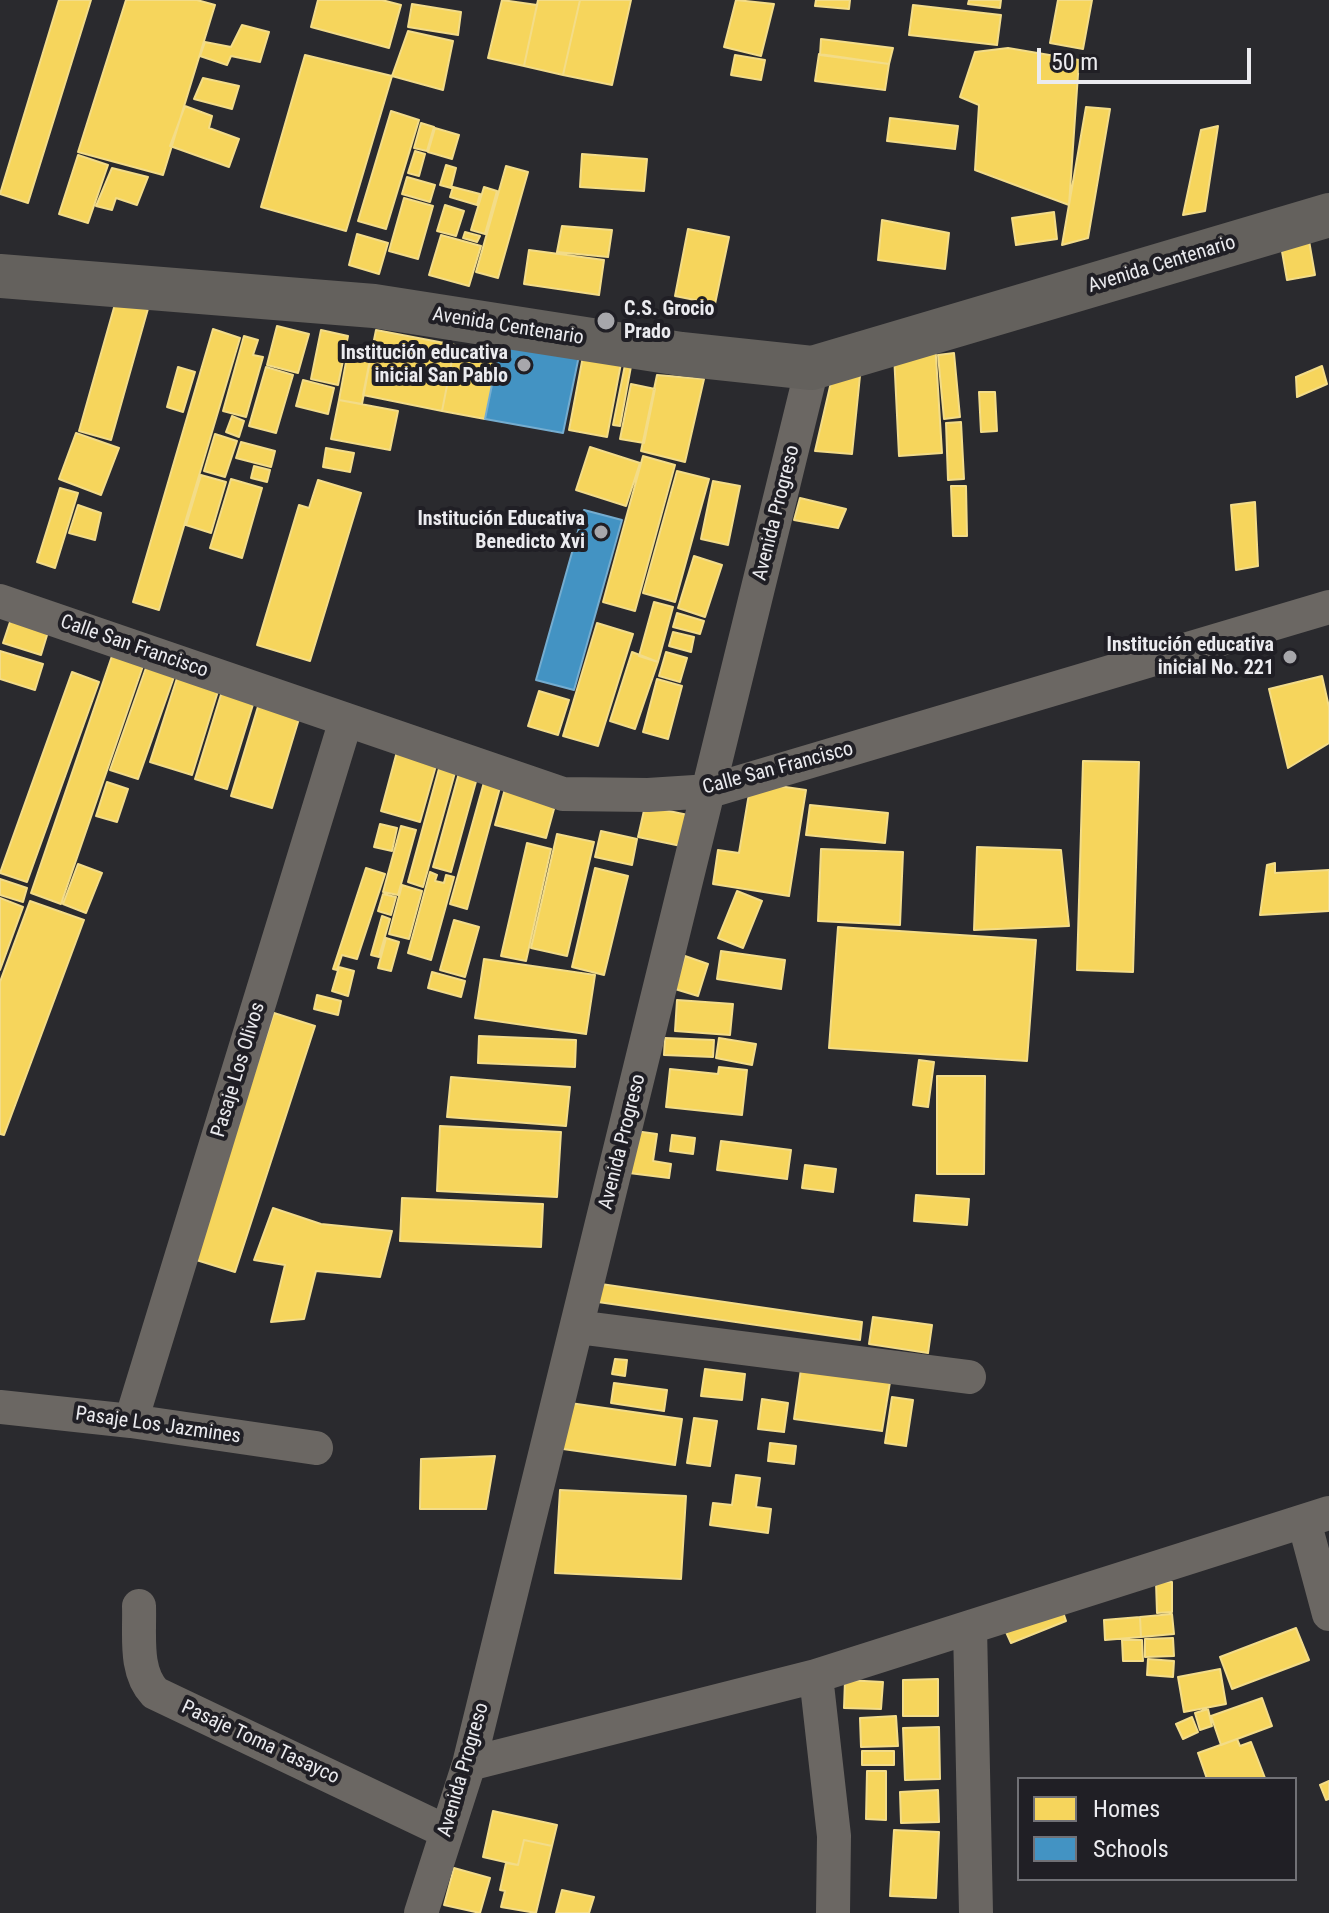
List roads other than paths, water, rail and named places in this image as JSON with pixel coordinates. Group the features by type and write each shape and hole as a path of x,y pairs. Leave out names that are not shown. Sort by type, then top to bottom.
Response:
{"main road":[{"name":"Avenida Centenario","path":"0,276 374,306 681,354 812,368 1329,215"}],"street":[{"name":"Avenida Progreso","path":"421,1913 469,1764 812,368"},
{"name":"Calle San Francisco","path":"0,601 563,794 648,795 710,791 1329,607"},
{"name":"Pasaje Los Olivos","path":"131,1421 346,720"},
{"path":"577,1327 969,1377"},
{"name":"Pasaje Los Jazmines","path":"0,1407 131,1421 316,1448"},
{"path":"469,1764 816,1676 1317,1517 1329,1614"},
{"name":"Pasaje Toma Tasayco","path":"139,1606 141,1666 145,1683 155,1693 447,1832"},
{"path":"970,1627 976,1913"},
{"path":"816,1676 834,1836 833,1913"}],"place":[{"name":"C.S. Grocio Prado","path":"606,321"},
{"name":"Institución educativa inicial San Pablo","path":"524,365"},
{"name":"Institución Educativa Benedicto Xvi","path":"601,532"},
{"name":"Institución educativa inicial No. 221","path":"1290,657"}]}
